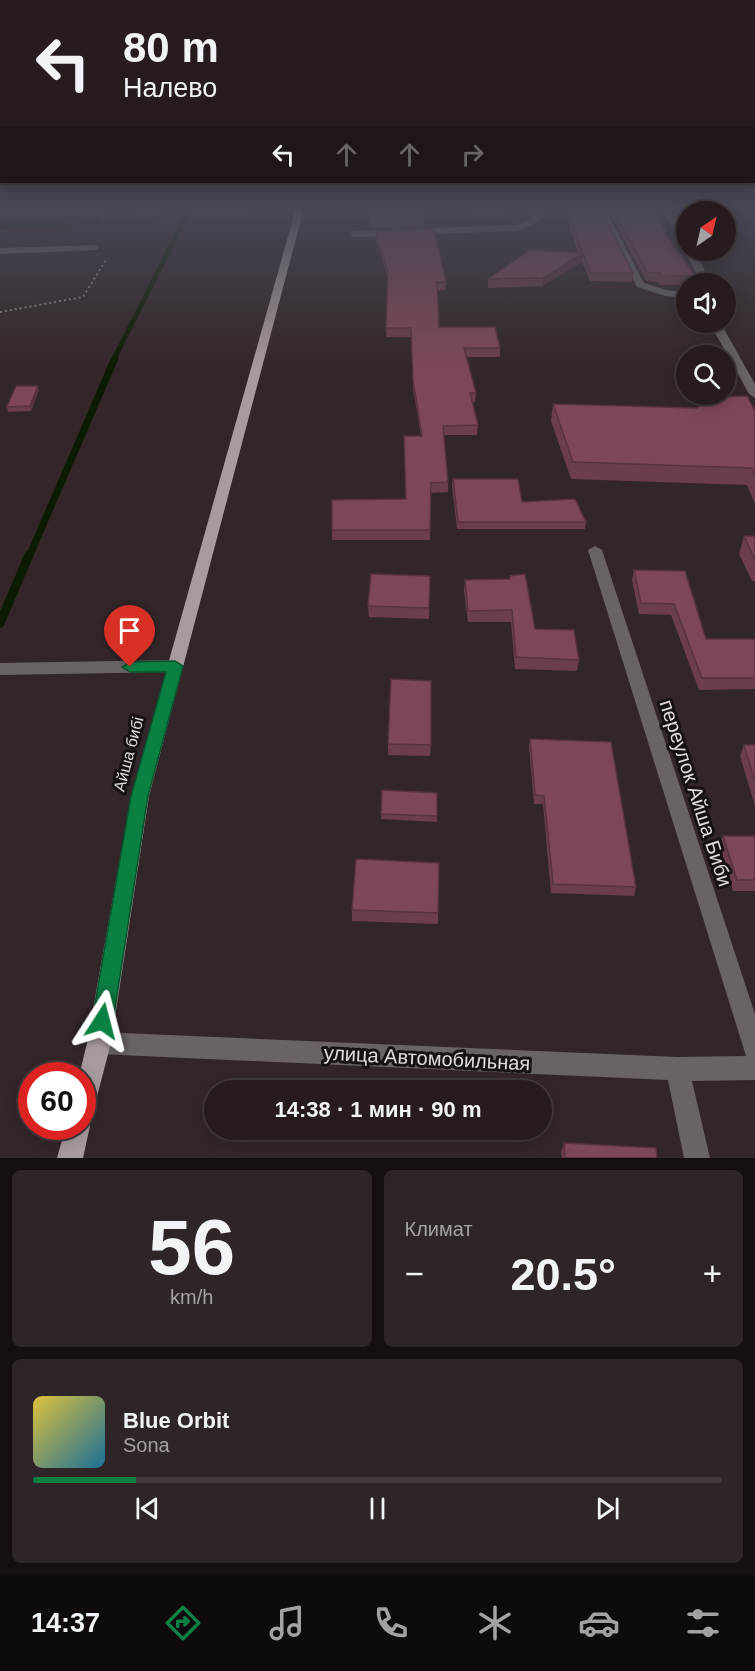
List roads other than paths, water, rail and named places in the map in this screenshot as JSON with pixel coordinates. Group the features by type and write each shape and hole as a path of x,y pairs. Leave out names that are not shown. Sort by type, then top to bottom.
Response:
{"main road":[{"name":"Айша бибі","path":"94,1062 140,796 285,262"},
{"path":"70,1158 74,1140"}],"street":[{"path":"628,262 640,285 676,294"},
{"path":"720,333 755,394"},
{"name":"переулок Айша Биби","path":"595,550 755,1050"},
{"path":"0,669 175,666"},
{"name":"улица Автомобильная","path":"99,1043 678,1069 755,1068"},
{"path":"678,1069 697,1158"}],"waterway":[{"path":"114,359 163,262"},
{"path":"29,557 115,358"},
{"path":"0,623 29,555"}]}
